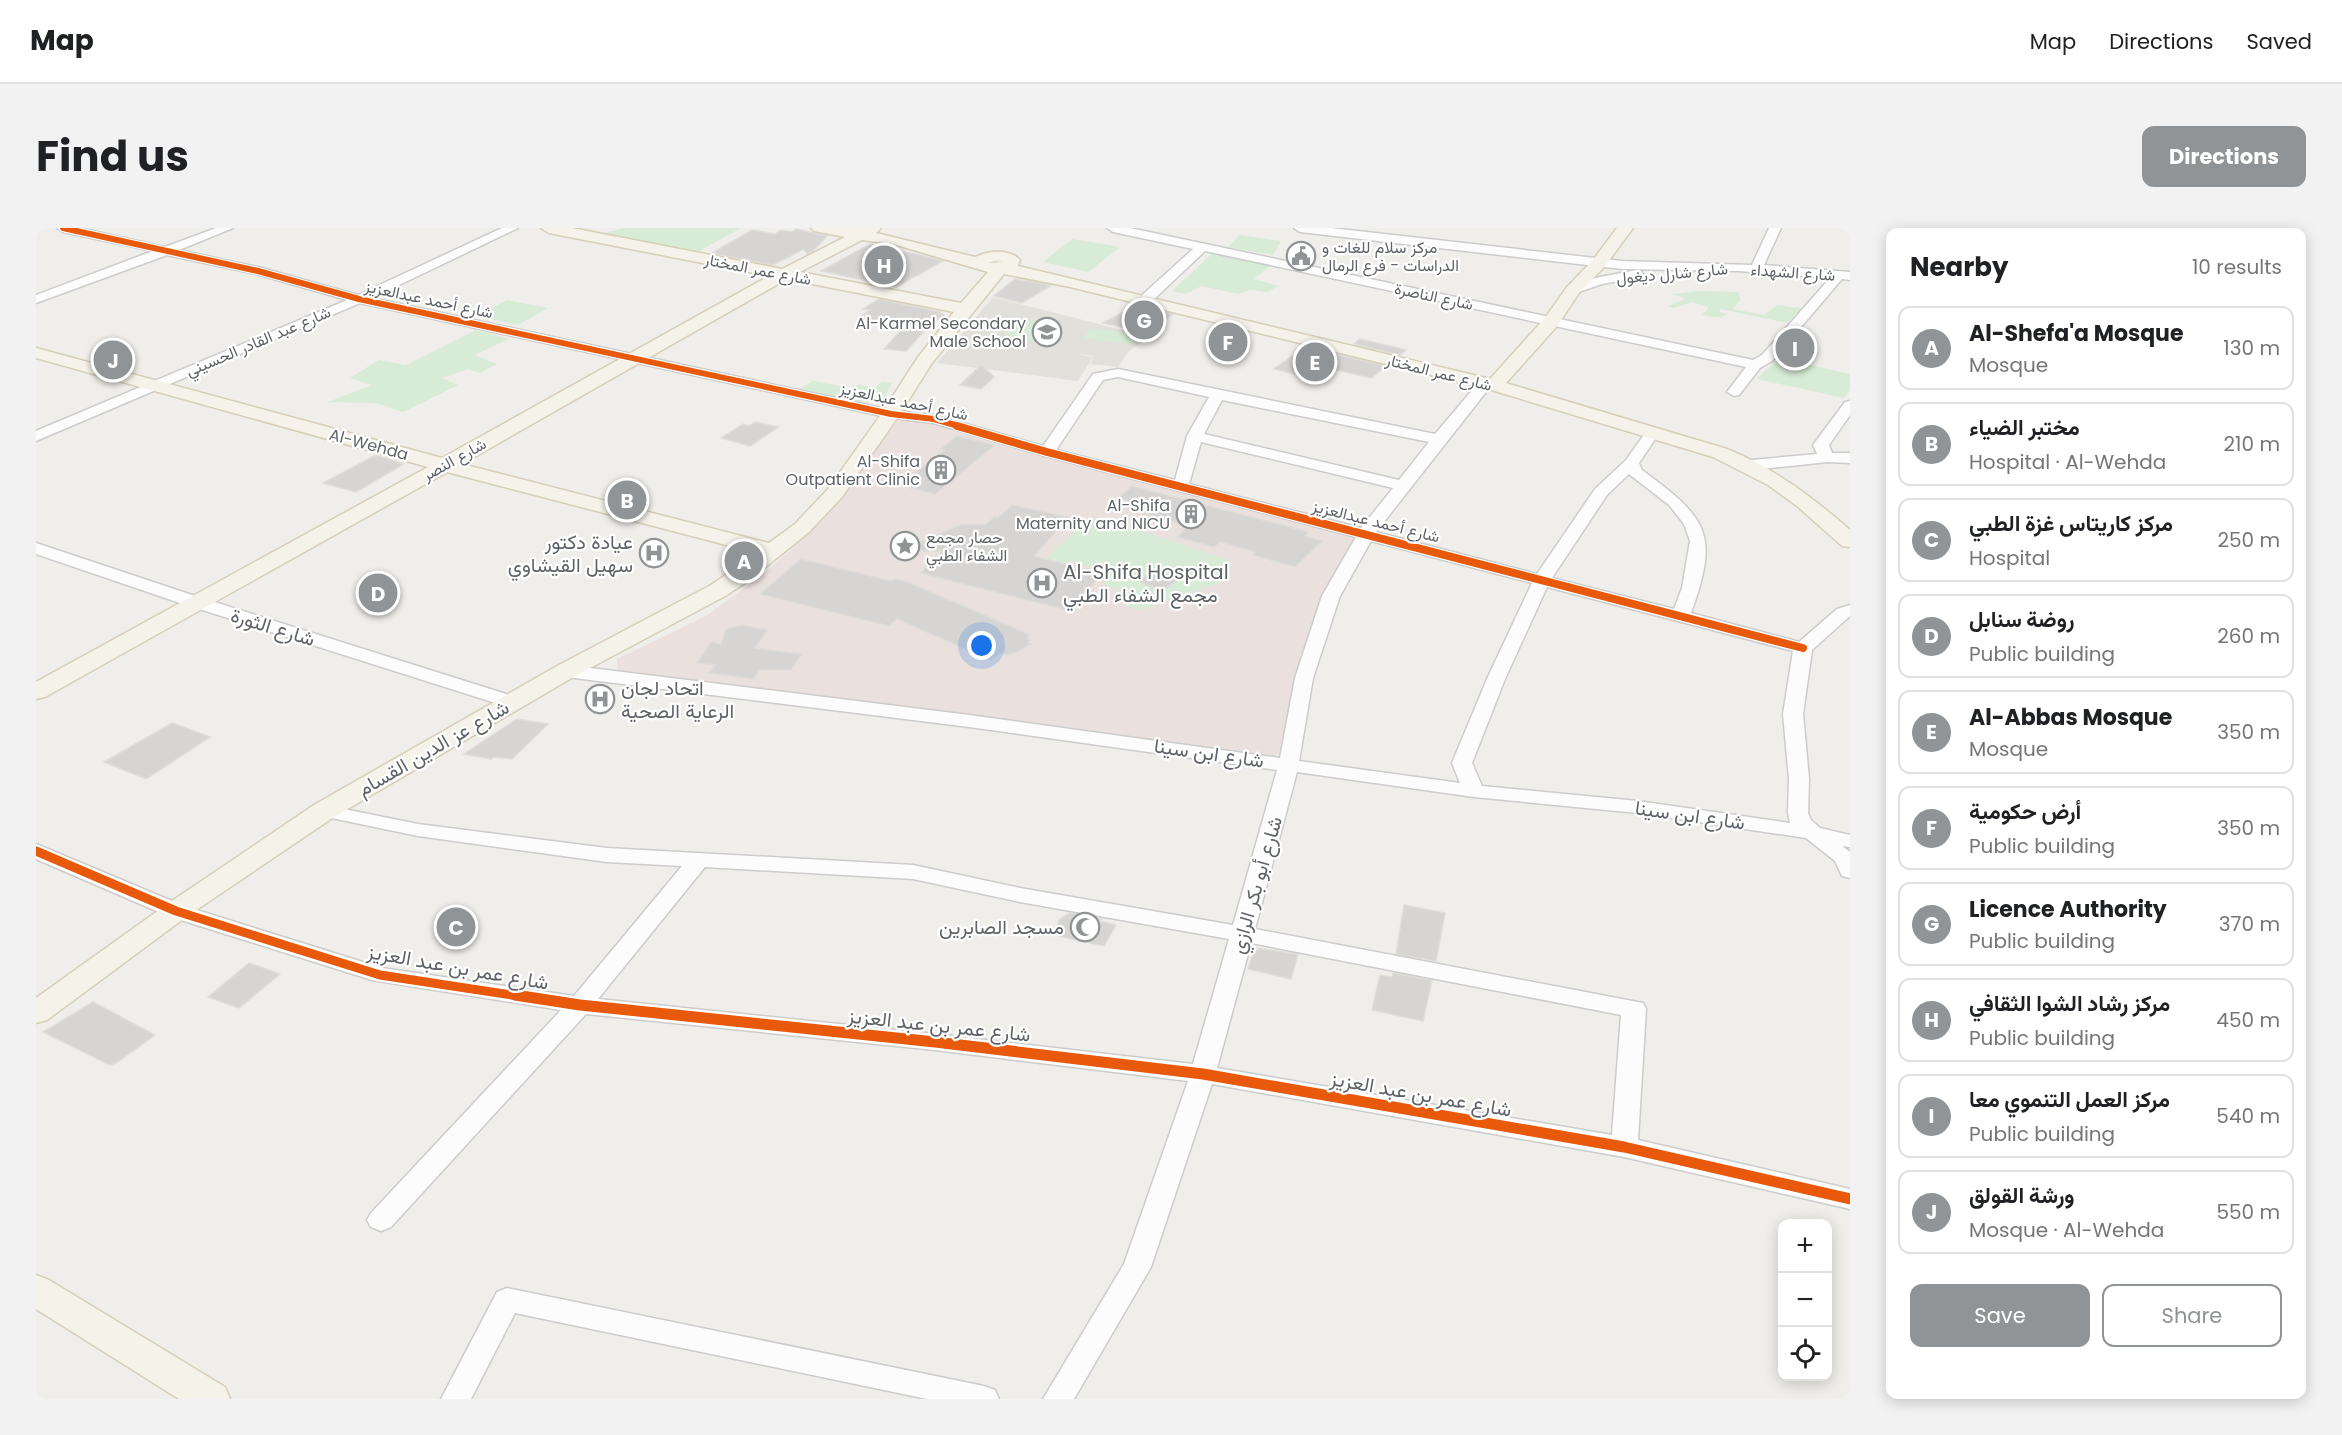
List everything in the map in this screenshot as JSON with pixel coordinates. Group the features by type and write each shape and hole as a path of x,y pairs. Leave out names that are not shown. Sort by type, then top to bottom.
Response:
{"main road":[{"name":"شارع عمر المختار","path":"549,228 966,309"},
{"name":"شارع عمر المختار","path":"819,228 861,230 1031,273 1147,298"},
{"name":"شارع شارل ديغول","path":"1544,321 1571,283 1582,258 1607,228"},
{"name":"شارع شارل ديغول","path":"1489,383 1601,260 1625,228"},
{"name":"شارع النصر","path":"36,692 191,601 861,230"},
{"name":"شارع عمر المختار","path":"992,263 1147,298 1663,429 1759,464 1796,483 1850,528"},
{"path":"981,289 992,263"},
{"path":"981,289 994,279 1031,273"},
{"name":"شارع عز الدين القسام","path":"36,1013 176,911 324,812 566,671 719,590 802,528 835,494 891,414 924,361 981,289"},
{"name":"Al-Wehda","path":"36,353 438,463 772,550"},
{"name":"شارع عمر المختار","path":"1489,383 1759,464 1850,541"},
{"name":"شارع النصر","path":"36,677 191,601"},
{"path":"36,1290 211,1399"}],"street":[{"name":"شارع أحمد عبدالعزيز","path":"63,228 167,250 359,299 891,414 934,419 1047,452 1803,648"},
{"path":"36,299 227,228"},
{"name":"شارع عبد القادر الحسيني","path":"36,436 359,299 512,228"},
{"name":"شارع الناصرة","path":"1113,228 1755,365"},
{"name":"شارع الشهداء","path":"1300,228 1510,252 1844,276"},
{"path":"1428,242 1438,228"},
{"path":"1756,269 1775,228"},
{"path":"1147,298 1202,247"},
{"name":"شارع شارل ديغول","path":"1573,290 1626,275 1679,269 1736,268"},
{"path":"1734,392 1755,365 1767,358 1844,276"},
{"path":"1047,452 1059,431 1098,377 1118,373 1439,439"},
{"name":"شارع أبو بكر الرازي","path":"1058,1399 1137,1267 1203,1074 1289,763 1304,678 1331,596 1368,534 1439,439 1489,383"},
{"path":"1181,486 1195,436 1218,395"},
{"path":"1828,457 1821,445 1850,405"},
{"path":"1474,791 1462,763 1496,679 1542,579 1601,492 1631,463 1653,432"},
{"path":"1195,436 1405,486"},
{"path":"1759,464 1828,457 1850,458"},
{"path":"1631,463 1635,472 1646,482 1675,501 1692,523 1698,541 1691,588 1681,615"},
{"name":"شارع الثورة","path":"36,548 191,601 512,702"},
{"path":"1850,610 1843,613 1803,648 1793,714 1799,779 1798,813 1801,823 1844,858 1850,871"},
{"name":"شارع ابن سينا","path":"566,671 1289,763 1474,791 1638,807 1812,832 1850,841"},
{"path":"324,812 430,832 607,855 914,872 1020,895 1243,934 1634,1009 1624,1148"},
{"name":"شارع عمر بن عبد العزيز","path":"36,851 176,911 380,975 580,1005 935,1042 1203,1074 1624,1148 1850,1199"},
{"path":"381,1220 580,1005 698,861"},
{"path":"456,1399 507,1300 661,1333 864,1371 984,1399"}],"shaded area":[{"name":"Al-Karmel Secondary Male School","path":"993,297 1152,336 1129,351 1118,367 1090,364 1094,356 1077,354 1093,357 1078,381 937,363"},
{"name":"Al-Shifa Hospital مجمع الشفاء الطبي","path":"919,419 1359,536 1286,752 1272,757 618,674 617,659 706,616 765,573 823,520 897,422"}],"green space":[{"path":"625,228 741,228 692,255 596,235"},
{"path":"1239,235 1281,241 1273,255 1228,247"},
{"path":"1072,239 1120,247 1088,272 1043,262"},
{"path":"1214,252 1271,265 1254,279 1279,286 1267,292 1251,290 1238,294 1202,286 1185,294 1172,291"},
{"path":"1699,291 1738,292 1741,299 1733,309 1764,315 1777,305 1801,308 1787,323 1721,309 1719,312 1728,314 1719,317 1702,315 1709,307 1692,302 1673,308 1667,306 1686,299 1673,294"},
{"path":"507,300 548,308 518,325 476,316"},
{"path":"1028,320 1056,324 1061,329 1049,338 1035,341 1019,340 1005,333 1015,322"},
{"path":"1091,328 1139,335 1132,344 1083,338"},
{"path":"476,330 509,339 474,355 497,364 480,373 468,369 442,378 458,385 403,412 376,403 328,402 372,385 350,378 379,360 406,365"},
{"path":"1779,358 1850,374 1850,390 1844,398 1757,379"},
{"path":"813,381 850,388 858,385 876,387 882,382 892,383 883,400 858,404 796,391"},
{"path":"1094,518 1106,519 1226,559 1232,569 1226,578 1216,584 1139,611 1124,605 1134,593 1102,584 1108,573 1072,561 1061,564 1004,593"}],"building":[{"path":"796,229 827,236 813,251 807,254 804,249 773,265 712,253 752,230 775,234 781,230 792,232"},
{"path":"870,244 943,261 896,287 821,271"},
{"path":"1015,279 1050,286 1022,303 994,296"},
{"path":"879,299 940,312 938,313 944,315 930,325 906,351 884,349 903,328 861,320 868,315 863,315 870,310 863,309"},
{"path":"1135,306 1173,314 1149,333 1103,323"},
{"path":"1359,339 1406,350 1400,355 1354,344"},
{"path":"1305,347 1386,366 1371,378 1337,370 1322,381 1274,369"},
{"path":"981,365 994,377 981,389 960,385"},
{"path":"755,422 778,427 750,446 721,438 743,424 749,426"},
{"name":"Al-Shifa Outpatient Clinic","path":"957,436 995,445 935,494 898,485 945,450 941,449"},
{"path":"376,455 404,464 356,492 323,483"},
{"name":"Al-Shifa Maternity and NICU","path":"1132,486 1309,532 1305,536 1322,541 1295,567 1253,555 1256,552 1220,542 1214,547 1177,537 1189,526 1119,507 1127,501 1118,498"},
{"path":"1012,505 1069,517 1034,556 1103,574 1067,610 920,573 943,551 899,551 962,524 985,525 994,517 998,518"},
{"path":"801,559 891,581 894,579 905,581 1031,635 1027,638 1031,640 1028,642 1031,644 1015,653 1008,655 1002,653 990,660 897,619 889,626 760,594"},
{"path":"1156,569 1181,578 1162,591 1138,581"},
{"path":"742,625 768,630 755,648 802,654 791,670 759,670 754,679 709,673 715,665 697,663 711,642 721,644 726,629"},
{"path":"517,719 548,724 512,759 494,757 491,759 464,754"},
{"path":"172,723 210,737 146,779 104,762"},
{"path":"1404,905 1445,913 1436,961 1396,954"},
{"name":"مسجد الصابرين","path":"1070,913 1102,919 1100,921 1116,925 1104,946 1059,936 1055,930 1060,919"},
{"path":"1255,948 1298,954 1291,979 1248,969"},
{"path":"249,963 280,974 239,1008 208,997"},
{"path":"1393,973 1432,980 1423,1021 1372,1010 1380,975 1392,977"},
{"path":"93,1002 155,1035 110,1065 43,1032"}],"cycle path":[{"path":"63,228 258,271 359,299 891,414 934,419 1047,452 1803,648"},
{"path":"36,851 176,911 380,975 580,1005 935,1042 1203,1074 1624,1147 1850,1199"}],"place":[{"name":"مركز سلام للغات و الدراسات - فرع الرمال","path":"1301,256"},
{"name":"مركز رشاد الشوا الثقافي","path":"884,265"},
{"name":"Licence Authority","path":"1144,320"},
{"name":"Al-Karmel Secondary Male School","path":"1047,332"},
{"name":"أرض حكومية","path":"1228,342"},
{"name":"مركز العمل التنموي معا","path":"1795,348"},
{"name":"ورشة القولق","path":"113,360"},
{"name":"Al-Abbas Mosque","path":"1315,362"},
{"name":"Al-Shifa Outpatient Clinic","path":"941,470"},
{"name":"مختبر الضياء","path":"627,500"},
{"name":"Al-Shifa Maternity and NICU","path":"1191,514"},
{"name":"حصار مجمع الشفاء الطبي","path":"905,546"},
{"name":"عيادة دكتور سهيل القيشاوي","path":"654,553"},
{"name":"Al-Shefa'a Mosque","path":"744,561"},
{"name":"Al-Shifa Hospital مجمع الشفاء الطبي","path":"1042,583"},
{"name":"روضة سنابل","path":"378,593"},
{"name":"اتحاد لجان الرعاية الصحية","path":"600,699"},
{"name":"مركز كاريتاس غزة الطبي","path":"456,927"},
{"name":"مسجد الصابرين","path":"1085,927"}]}
